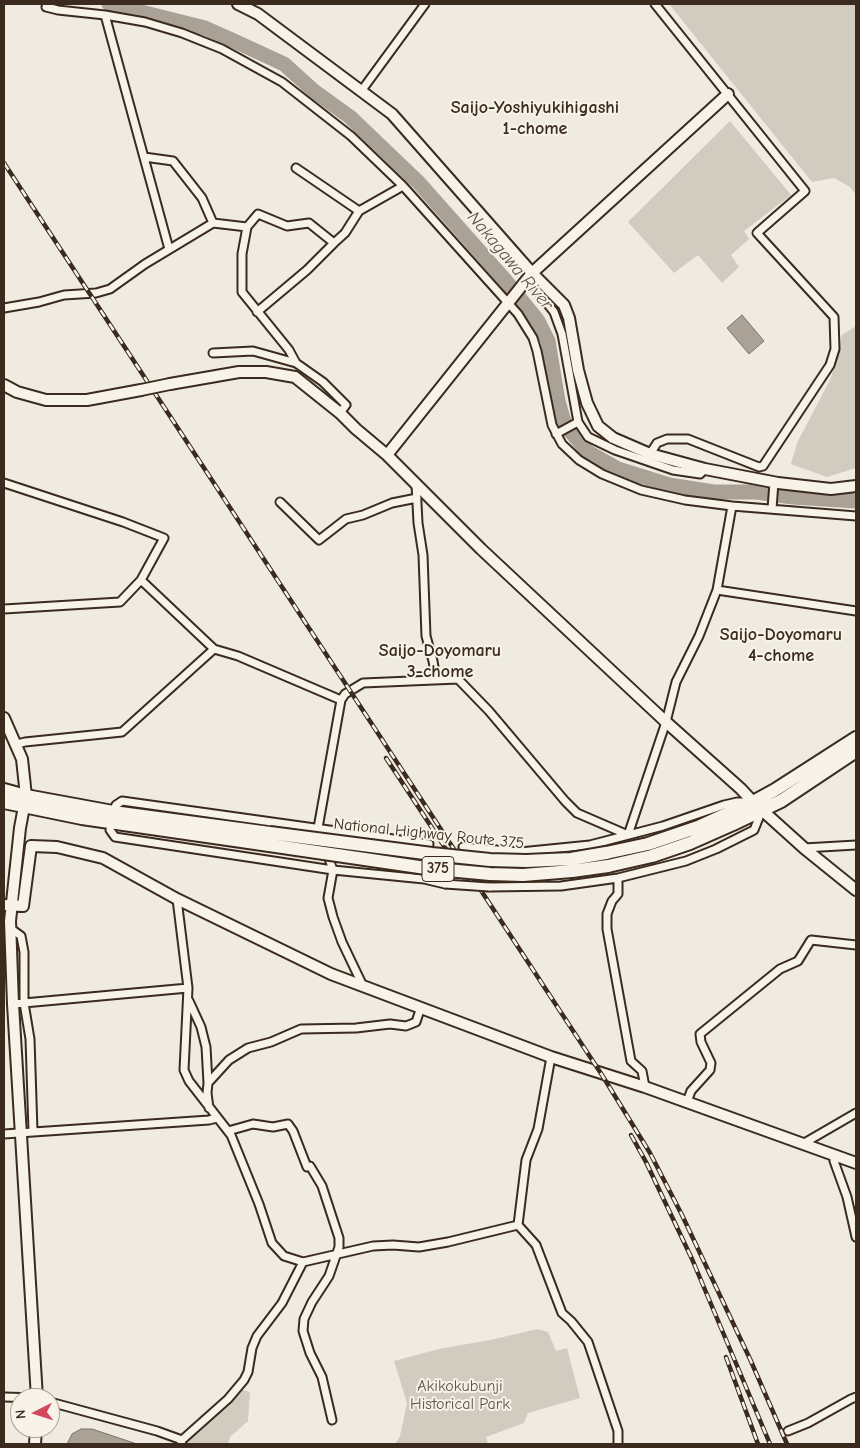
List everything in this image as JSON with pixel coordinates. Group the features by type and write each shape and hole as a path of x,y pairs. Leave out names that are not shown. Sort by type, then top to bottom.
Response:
{"highway":[{"name":"National Highway Route 375","path":"270,839 426,868 490,874 543,873 608,866 652,856 690,843 758,806 775,790 856,738"},
{"name":"National Highway Route 375","path":"4,802 25,802 112,818 270,839 490,860 571,859 606,854 648,844 758,806 781,800 856,751"},
{"name":"National Highway Route 375","path":"4,790 25,802"}],"street":[{"path":"47,4 46,7 58,10 145,22 222,48 282,82 351,136 403,186 518,314 533,338 541,367 550,419 562,444 590,468 641,490 685,500 772,510 856,516"},
{"path":"238,4 258,14 392,114 532,272 564,305 569,318 578,370 587,403 598,426 613,438 650,454 774,485 831,489 856,486"},
{"path":"362,90 425,4"},
{"path":"650,454 657,443 667,439 688,439 758,467 763,466 830,365 835,350 834,317 758,234 805,191 654,4"},
{"path":"105,15 169,249"},
{"path":"387,455 532,272 728,94"},
{"path":"144,157 174,160 202,198 212,224"},
{"path":"296,168 359,210"},
{"path":"257,312 307,270 334,244 359,210 403,186"},
{"path":"296,363 289,350 242,292 242,254 247,227 258,214 287,226 309,222 334,244"},
{"path":"4,308 39,302 64,295 96,293 110,289 145,264 212,224 247,227"},
{"path":"532,272 534,287 554,312 562,334 577,422 588,437 615,450 673,470 700,474 705,469"},
{"path":"213,353 253,351 296,363 323,382 346,405 340,413"},
{"path":"4,385 17,392 46,400 87,400 239,372 266,372 295,377 340,413 387,455 482,549 666,722 741,788 804,848 856,890"},
{"path":"557,433 577,422"},
{"path":"4,483 123,522 164,538 141,580 120,602 4,609"},
{"path":"416,484 418,523 423,555 426,636 436,679"},
{"path":"772,510 774,485"},
{"path":"280,502 320,540 346,519 363,515 392,503 417,498"},
{"path":"628,836 666,722 676,682 699,636 717,590 732,506"},
{"path":"141,580 214,649 238,656 341,700"},
{"path":"717,590 856,610"},
{"path":"17,744 122,732 214,649"},
{"path":"363,986 332,917 328,898 333,870 318,828 341,700 345,694 362,683 458,679 489,711 577,813 628,836"},
{"path":"4,718 22,759 25,802 7,905 19,1004 21,1132 36,1388"},
{"path":"424,879 429,844 122,801 116,805 112,818 110,830 115,837 333,870 424,879 444,884 522,887 561,886 618,878 686,861 716,849 754,830 758,806"},
{"path":"463,847 520,852 590,845 664,826 724,805 738,802 758,806"},
{"path":"590,845 595,881"},
{"path":"804,848 856,845"},
{"path":"7,905 24,906 31,846 56,847 103,858 177,899 331,974 551,1056 645,1087 856,1163"},
{"path":"520,852 522,887"},
{"path":"618,878 618,894 607,914 607,929 631,1061 642,1071 645,1087"},
{"path":"177,899 188,988 184,1070 189,1081 228,1131 259,1204 272,1243 284,1256 303,1262 373,1246 419,1247 518,1225"},
{"path":"687,1102 691,1091 710,1070 711,1063 701,1042 700,1034 780,969 798,961 811,940 856,945"},
{"path":"19,1004 188,988"},
{"path":"187,999 201,1027 206,1047 209,1108"},
{"path":"19,1004 30,1039 33,1131"},
{"path":"208,1082 239,1052 271,1042 301,1029 356,1028 390,1024 406,1026 416,1022 421,1007"},
{"path":"551,1056 538,1129 526,1160 518,1225 536,1245 562,1313 588,1342 618,1431 618,1444"},
{"path":"805,1144 856,1113"},
{"path":"4,1134 217,1118"},
{"path":"228,1131 240,1130 254,1124 262,1127 288,1124 293,1131 307,1167 310,1166 322,1186 339,1238 339,1247 329,1276 312,1302 304,1319 303,1331 310,1353 322,1378 332,1420"},
{"path":"834,1155 834,1161 847,1196 856,1236"},
{"path":"60,1405 157,1431 181,1442 228,1399 244,1380 248,1372 252,1348 257,1336 282,1303 303,1262"},
{"path":"788,1431 808,1423 856,1397"}],"green space":[{"path":"669,4 856,4 856,195 850,187 834,178 812,182"},
{"path":"730,121 791,195 744,231 749,239 731,255 739,267 722,283 698,255 674,273 628,222"},
{"path":"856,326 856,468 827,477 791,464 797,443 831,378 842,335"},
{"name":"Akikokubunji Historical Park","path":"538,1329 548,1332 556,1351 567,1348 580,1398 528,1413 524,1423 486,1437 488,1444 395,1444 400,1436 407,1403 394,1361 439,1349"},
{"path":"237,1388 250,1392 248,1421 230,1437 228,1444 180,1444"}],"shaded area":[{"path":"742,315 764,341 749,354 727,328"},
{"path":"81,1429 92,1429 137,1444 67,1444 72,1434"}],"waterway":[{"name":"Nakagawa River","path":"109,4 205,28 284,64 314,91 350,117 419,183 505,280 538,321 548,341 558,401 565,425 588,452 618,469 669,485 714,492 756,492 793,497 856,501"}],"railway":[{"path":"4,163 602,1075 650,1153 682,1215 750,1359 787,1444"},
{"path":"386,758 467,881"},
{"path":"631,1135 646,1162 692,1259 770,1444"},
{"path":"726,1357 758,1444"}],"district":[{"name":"Saijo-Yoshiyukihigashi 1-chome","path":"535,118"},
{"name":"Saijo-Doyomaru 4-chome","path":"781,645"},
{"name":"Saijo-Doyomaru 3-chome","path":"440,661"}]}
